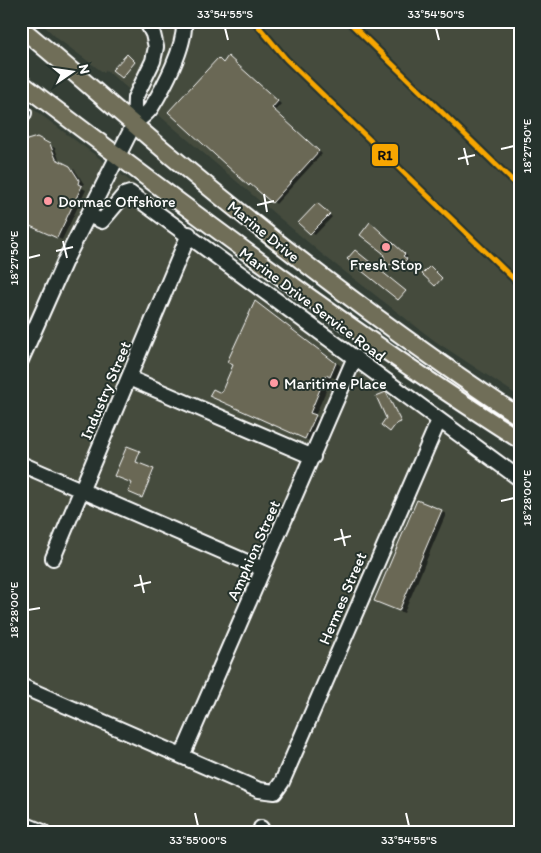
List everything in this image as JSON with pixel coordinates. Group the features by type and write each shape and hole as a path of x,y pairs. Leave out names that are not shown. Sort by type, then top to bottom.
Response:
{"main road":[{"name":"Marine Drive","path":"21,28 285,248 407,340 520,417"},
{"name":"Marine Drive","path":"21,83 288,282 462,404 520,440"}],"street":[{"path":"134,124 135,98 155,54 155,42 146,21"},
{"path":"173,21 176,59"},
{"path":"21,360 117,155 134,124 150,110 176,59 182,40 184,21"},
{"name":"Marine Drive Service Road","path":"88,215 102,221 124,195 130,193 189,234 520,479"},
{"name":"Industry Street","path":"53,558 189,234"},
{"name":"Amphion Street","path":"182,756 355,358"},
{"path":"129,378 313,457"},
{"name":"Hermes Street","path":"182,756 267,793 277,790 439,420"},
{"path":"21,464 263,569"},
{"path":"21,686 182,756"},
{"path":"21,823 43,832"}],"shaded area":[{"path":"39,21 520,21 520,397 435,341 323,255 106,70 104,73 58,39"},
{"path":"21,100 520,471 520,832 21,832"}],"building":[{"path":"127,54 135,62 122,78 112,70"},
{"path":"228,56 278,101 272,108 319,151 272,203 250,184 249,186 168,112 218,58 223,63"},
{"name":"Dormac Offshore","path":"37,137 50,144 56,159 70,166 79,180 78,184 82,186 57,238 21,222 21,154 27,140"},
{"path":"317,203 330,214 310,234 298,223"},
{"name":"Fresh Stop","path":"370,222 405,254 403,256 407,259 400,267 396,264 386,265 383,253 360,235"},
{"path":"355,250 406,291 398,300 347,259"},
{"path":"430,266 442,278 435,286 422,274"},
{"name":"Maritime Place","path":"255,301 336,363 330,377 326,375 310,413 316,415 305,439 209,396 213,389 221,393 233,365 227,362"},
{"path":"386,392 401,422 396,424 390,432 381,425 386,418 376,396"},
{"path":"127,446 140,451 136,462 154,469 142,498 128,492 132,483 114,476"},
{"path":"417,500 442,510 399,611 374,601"}],"transit line":[{"name":"R1","path":"254,21 286,59 520,285"},
{"name":"R1","path":"348,21 520,188"}],"place":[{"name":"Dormac Offshore","path":"48,201"},
{"name":"Fresh Stop","path":"386,247"},
{"name":"Maritime Place","path":"274,383"}]}
